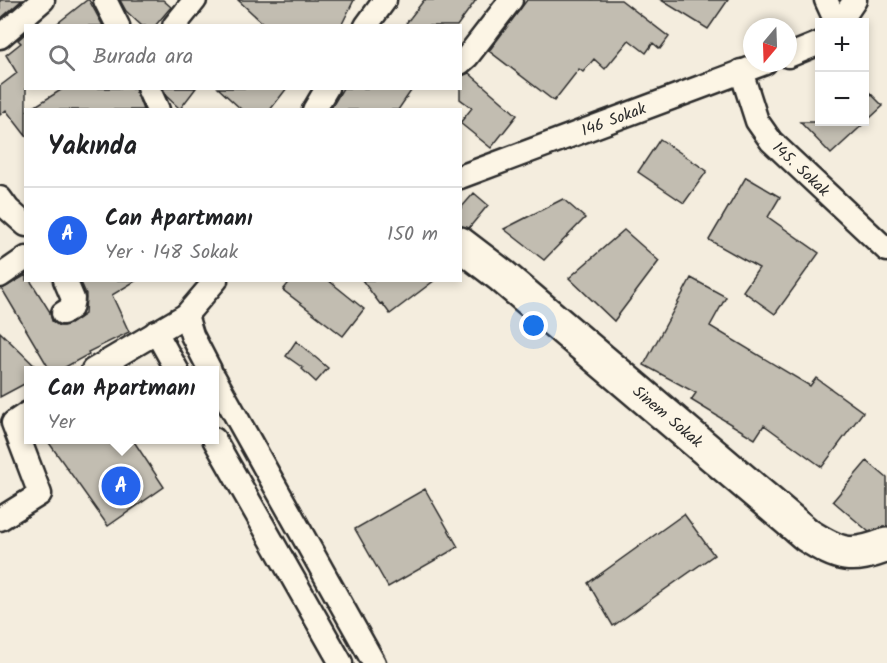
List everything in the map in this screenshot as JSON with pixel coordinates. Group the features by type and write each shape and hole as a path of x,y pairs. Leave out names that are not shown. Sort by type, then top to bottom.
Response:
{"street":[{"path":"0,37 42,0"},
{"path":"105,0 117,24"},
{"path":"176,24 195,0"},
{"path":"462,61 511,0"},
{"path":"826,0 834,18"},
{"path":"843,18 855,0"},
{"path":"797,52 815,45"},
{"name":"146 Sokak","path":"462,176 741,71"},
{"name":"145. Sokak","path":"741,71 757,121 771,141 887,250"},
{"path":"149,90 157,108"},
{"path":"315,108 326,90"},
{"path":"0,198 24,223"},
{"name":"Sinem Sokak","path":"462,246 807,535 825,547 844,554 865,553 887,545"},
{"path":"0,276 24,259"},
{"path":"63,312 71,308 73,299 66,282"},
{"path":"101,366 186,315 214,282"},
{"path":"186,315 192,335 208,366"},
{"path":"156,332 175,366"},
{"path":"219,386 374,663"},
{"path":"0,519 40,494 12,423 24,416"},
{"path":"217,444 341,663"}],"building":[{"path":"0,0 22,0 0,19"},
{"path":"89,0 102,24 57,24"},
{"path":"120,0 163,0 171,7 157,24 140,24 126,11"},
{"path":"238,0 354,0 342,24 264,24"},
{"path":"424,0 476,0 458,24 406,24"},
{"path":"527,0 621,0 669,37 660,49 653,43 646,53 629,40 605,69 594,59 583,72 579,69 554,101 489,51"},
{"path":"661,0 728,0 708,29"},
{"path":"24,35 26,108 24,108 24,133 6,110 0,115 0,86 17,73 6,55 21,43 18,40"},
{"path":"469,73 517,115 491,148 462,125 462,120 472,108 460,99 462,75"},
{"path":"61,90 136,90 142,108 32,108"},
{"path":"164,90 194,90 181,108 166,96"},
{"path":"220,90 285,90 272,108 240,108"},
{"path":"342,90 412,90 399,108 331,108"},
{"path":"869,92 883,106 869,119"},
{"path":"800,122 815,122 815,126 861,126 831,154"},
{"path":"660,139 707,171 684,203 638,172"},
{"path":"746,177 780,197 768,217 819,253 775,314 743,291 759,268 709,240"},
{"path":"474,193 488,205 469,228 462,226 462,207"},
{"path":"563,199 585,218 544,260 504,229"},
{"path":"624,230 659,261 614,321 569,278"},
{"path":"24,276 24,282 31,282 50,312 52,321 63,326 85,314 86,294 81,282 134,282 112,295 129,332 88,352 89,354 67,366 48,366 2,289"},
{"path":"691,278 726,297 710,326 810,386 816,378 863,412 822,467 764,425 755,439 691,400 696,393 644,365"},
{"path":"289,282 330,282 364,309 343,336 283,290"},
{"path":"364,282 432,282 390,314 382,303 380,304"},
{"path":"0,332 35,366 24,366 24,384 0,397"},
{"path":"296,341 328,368 316,382 303,368 286,356"},
{"path":"50,444 136,444 164,487 108,526"},
{"path":"867,461 887,478 887,527 869,532 833,501"},
{"path":"425,489 458,547 388,587 355,529"},
{"path":"684,514 714,555 613,626 588,583"}],"place":[{"name":"Can Apartmanı","path":"121,486"}]}
